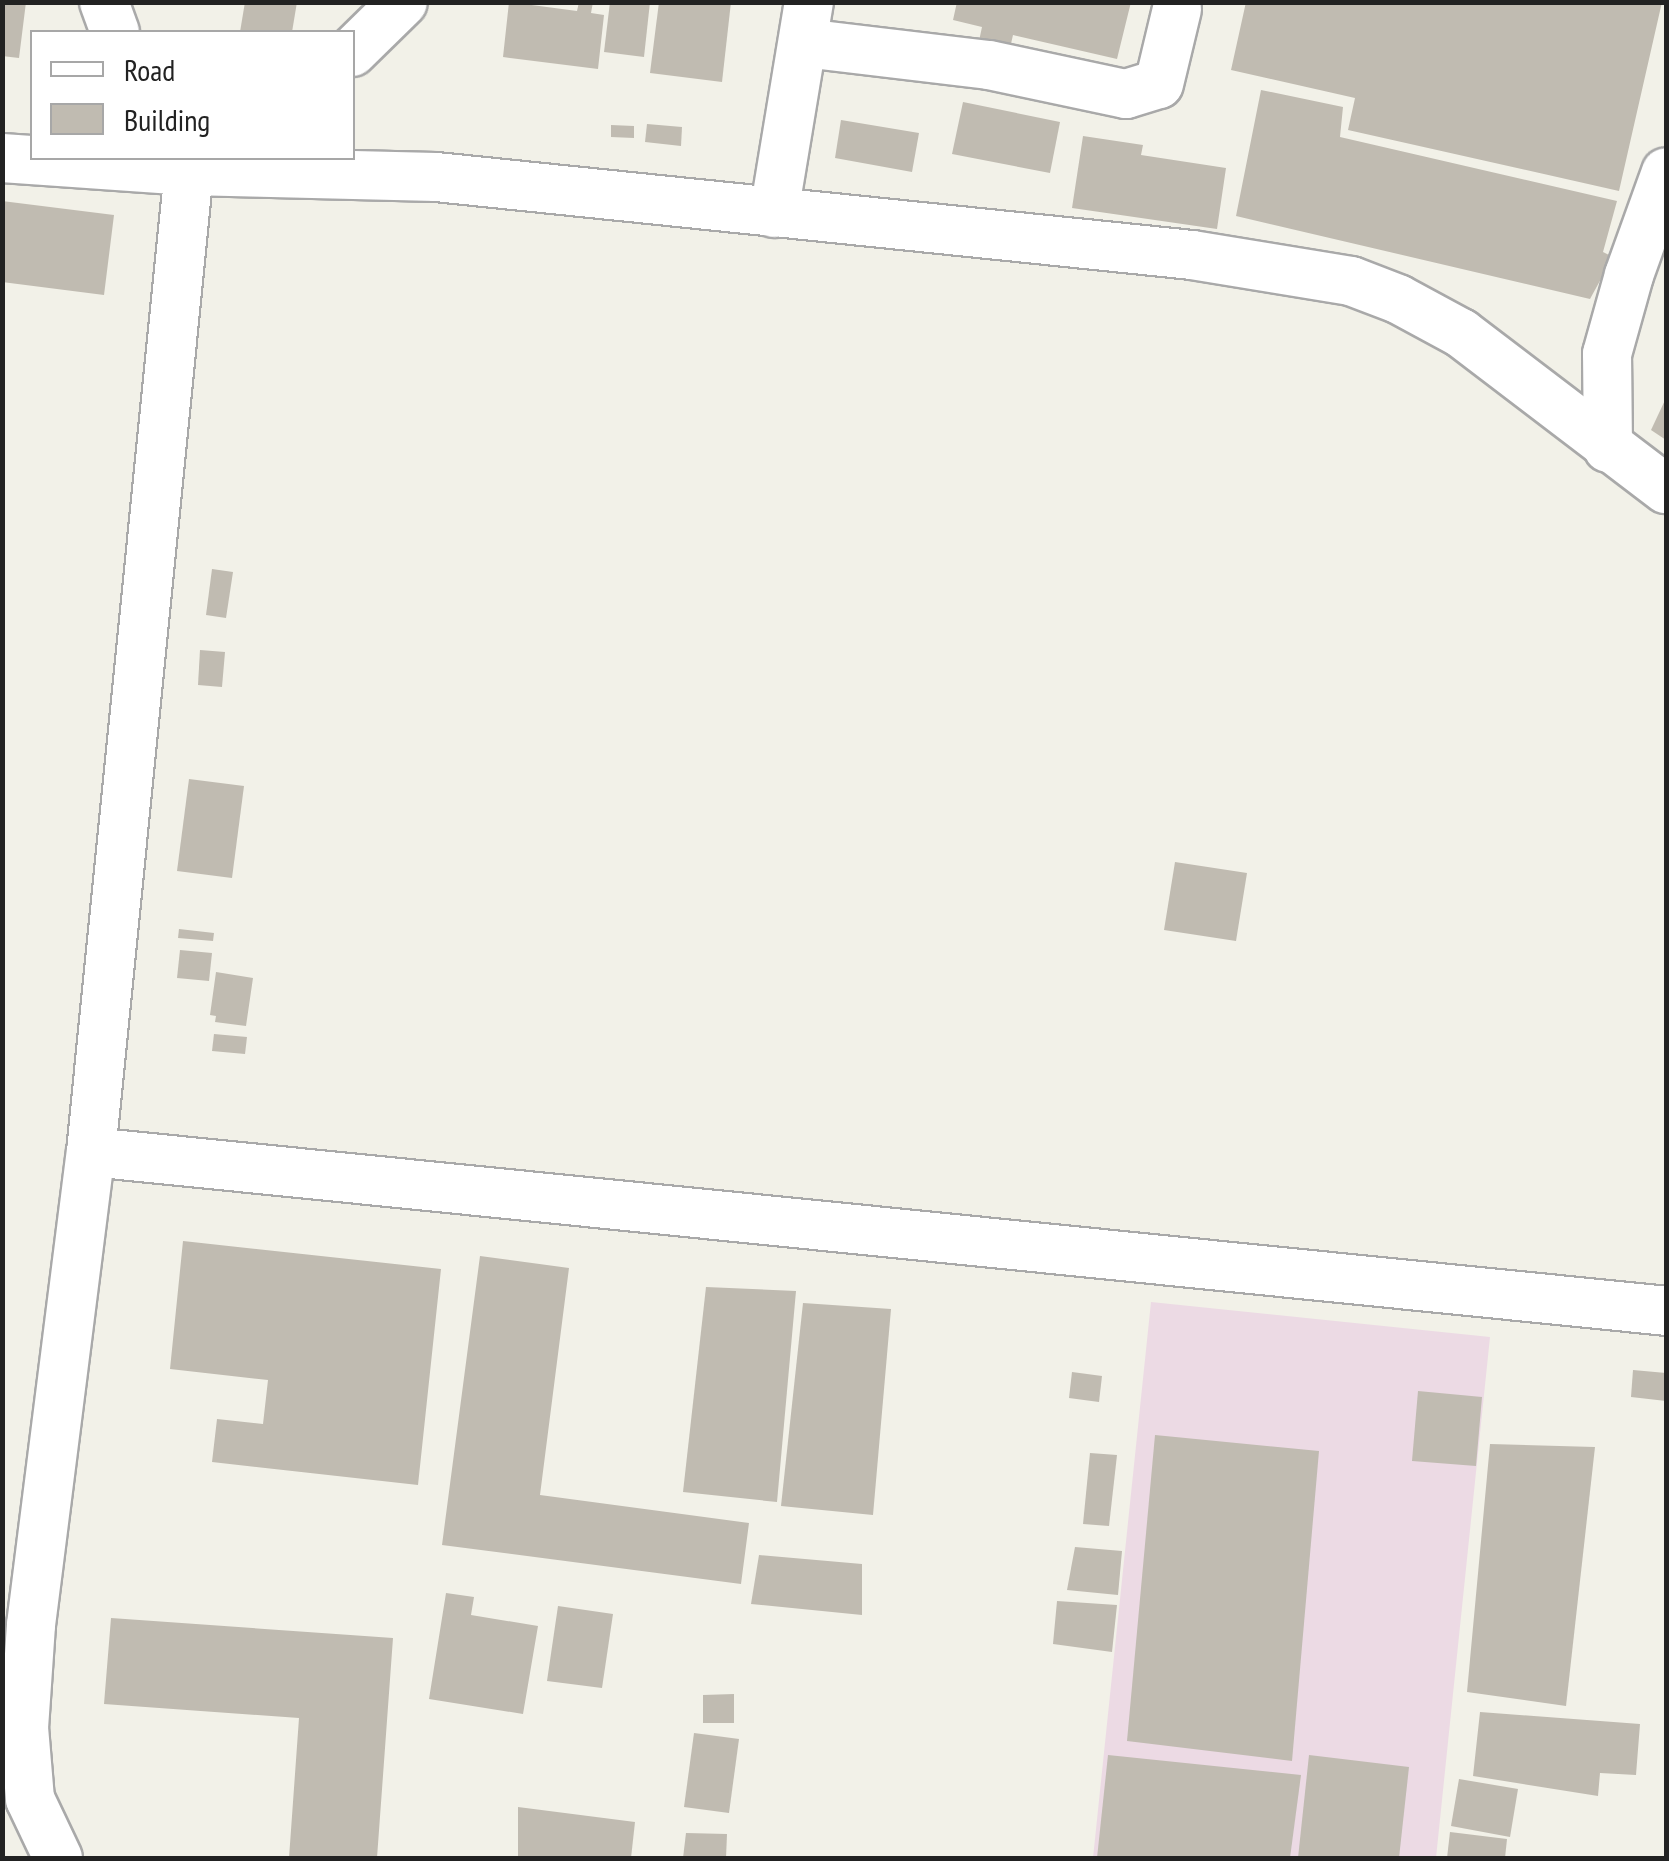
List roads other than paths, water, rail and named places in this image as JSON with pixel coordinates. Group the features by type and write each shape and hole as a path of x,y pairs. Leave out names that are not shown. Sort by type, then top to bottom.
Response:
{"street":[{"path":"104,2 114,30"},
{"path":"355,49 403,2"},
{"path":"774,213 806,23 1126,94 1159,84 1177,9"},
{"path":"2,158 30,160"},
{"path":"31,160 189,171 436,176 1192,256 1350,281 1398,299 1461,332 1666,490"},
{"path":"58,1858 16,1798 24,1728 21,1564 92,1152 189,171"},
{"path":"1608,448 1607,354 1629,274 1666,172"},
{"path":"92,1152 1666,1311"}]}
